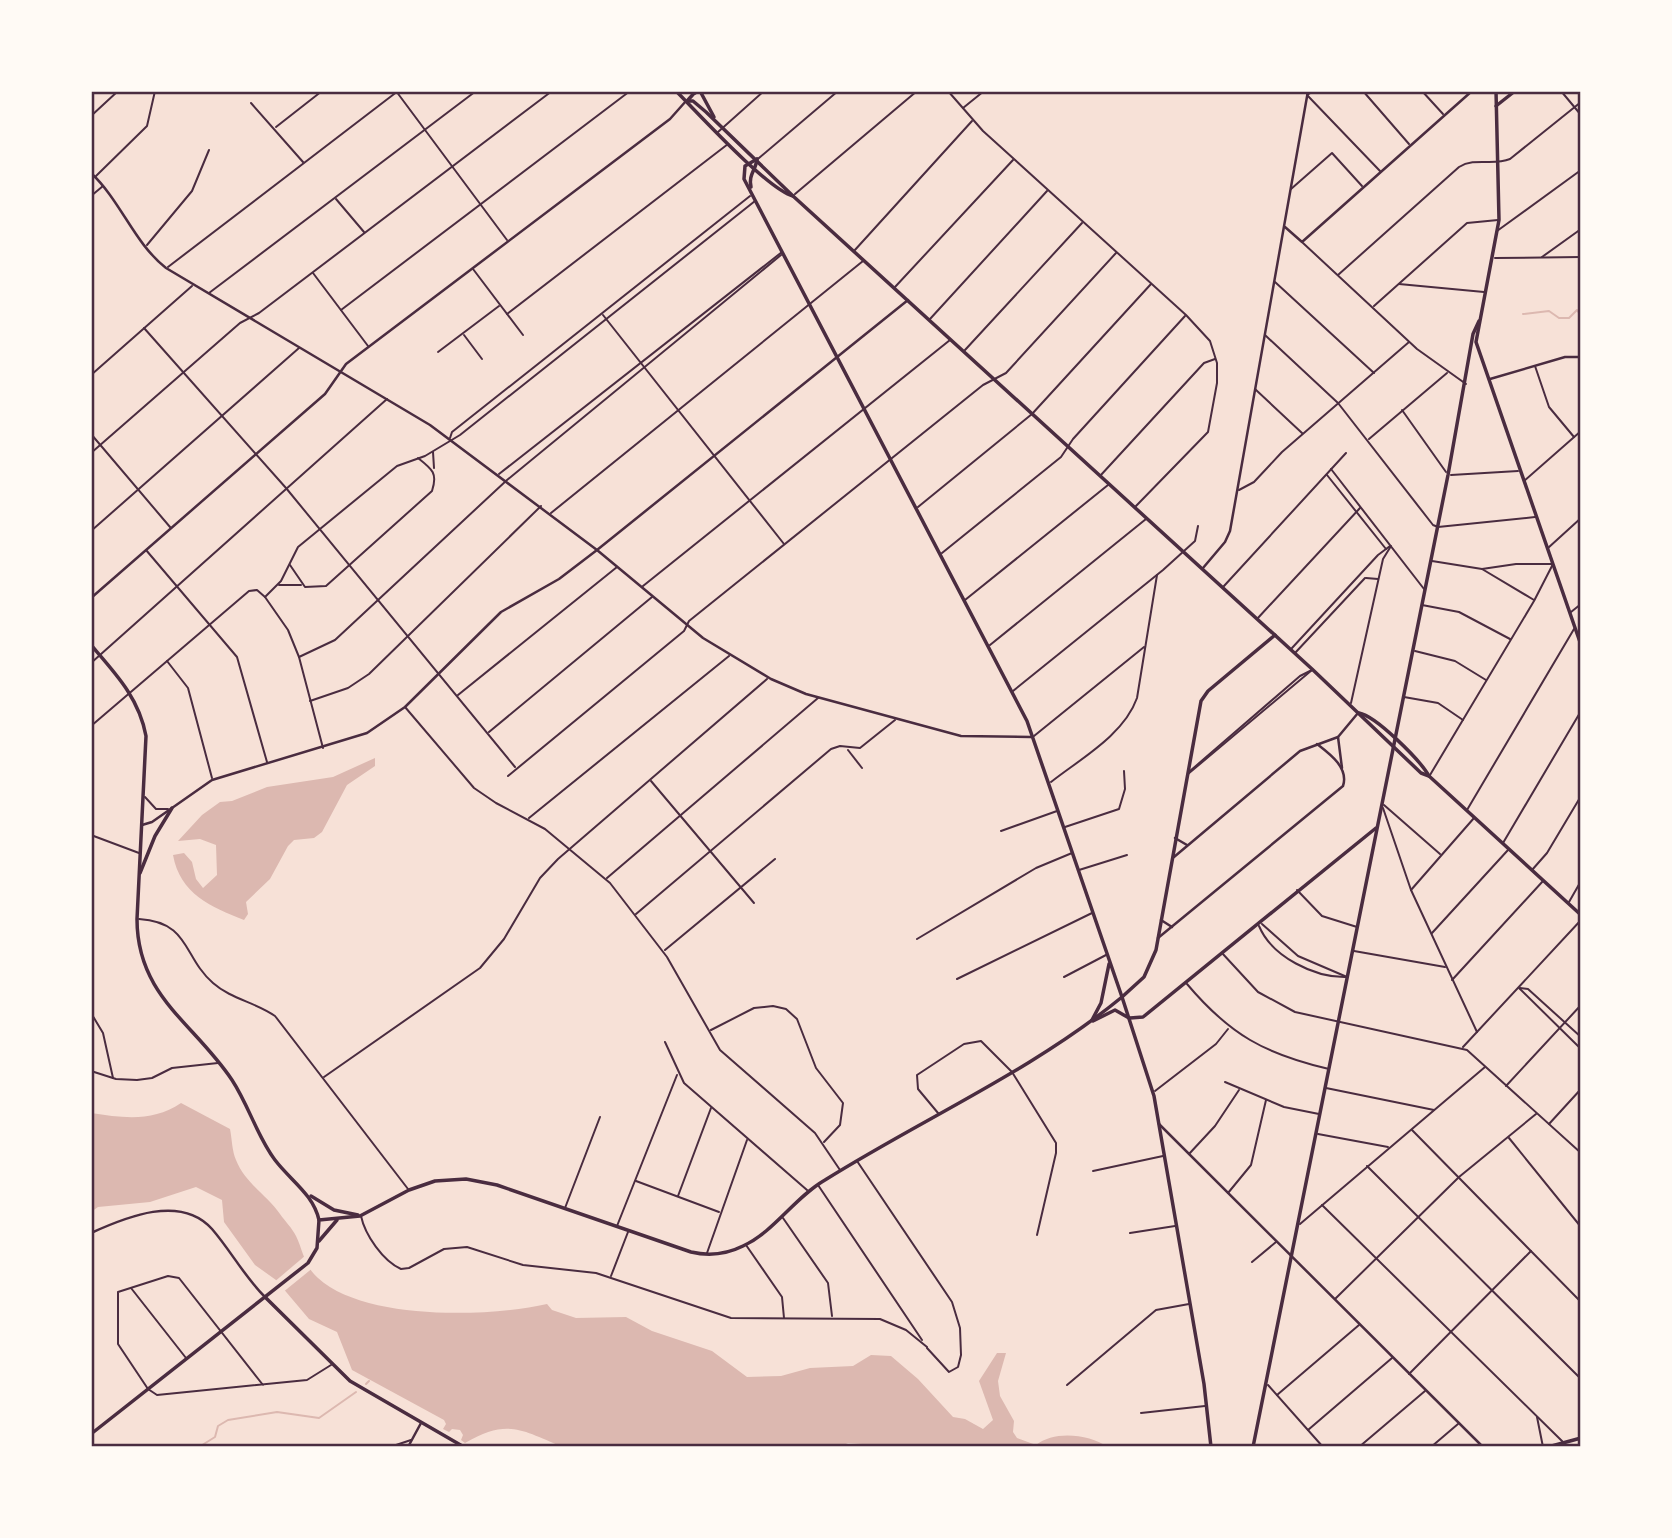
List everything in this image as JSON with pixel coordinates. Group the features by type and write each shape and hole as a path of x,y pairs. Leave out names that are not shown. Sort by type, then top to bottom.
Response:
{"main road":[{"path":"676,91 756,169 784,194 793,196"},
{"path":"1496,91 1499,220 1476,342 1581,645"},
{"path":"1496,106 1515,91"},
{"path":"686,101 693,92 722,127"},
{"path":"686,101 695,102 793,196 1275,635 1393,747 1429,776 1581,915"},
{"path":"757,159 749,162 743,176 989,646 1032,737 1049,783 1153,1092 1190,1304 1211,1447"},
{"path":"753,193 750,178 756,169 757,159"},
{"path":"1253,1447 1438,527 1473,334 1479,321"},
{"path":"1469,367 1482,360"},
{"path":"1091,1022 1146,973 1158,938 1202,699 1275,635"},
{"path":"91,645 130,692 142,713 146,736 145,796 136,919 140,952 153,986 219,1063 238,1090 274,1159 306,1192 334,1210 360,1216"},
{"path":"1359,713 1367,714 1394,738 1429,776"},
{"path":"138,878 155,836 172,808"},
{"path":"318,1220 360,1216 409,1190 441,1181 473,1180 691,1252 726,1252 746,1245 764,1233 817,1184 1012,1072 1091,1022 1115,1010 1130,1018 1143,1017 1376,828"},
{"path":"1091,1022 1101,1003 1110,961"},
{"path":"306,1192 318,1220 318,1242"},
{"path":"91,1434 311,1260 318,1242 339,1219"},
{"path":"265,1297 351,1382 464,1447"},
{"path":"1546,1447 1581,1438"}],"street":[{"path":"91,116 118,91"},
{"path":"95,177 147,125 155,91"},
{"path":"274,128 322,91"},
{"path":"166,268 397,91 508,241"},
{"path":"208,293 476,91"},
{"path":"91,453 249,318 313,273 552,91"},
{"path":"341,310 630,91"},
{"path":"717,132 764,91"},
{"path":"757,159 838,91"},
{"path":"793,196 917,91"},
{"path":"948,91 973,120 1186,315 1210,341 1216,359 1217,383 1208,432 1135,507"},
{"path":"963,108 984,91"},
{"path":"1308,93 1314,91"},
{"path":"1363,91 1409,145"},
{"path":"1422,91 1443,115"},
{"path":"1302,242 1472,91"},
{"path":"1561,91 1581,115"},
{"path":"1308,93 1380,171"},
{"path":"1202,569 1228,538 1239,490 1308,93"},
{"path":"91,598 325,394 346,364 670,119 686,101"},
{"path":"1338,275 1460,166 1471,162 1498,163 1516,155 1581,102"},
{"path":"250,103 304,163"},
{"path":"854,251 973,120"},
{"path":"507,314 729,144"},
{"path":"145,247 192,191 209,150"},
{"path":"1291,189 1332,153 1363,187"},
{"path":"894,288 1014,159"},
{"path":"1496,232 1581,170"},
{"path":"91,173 103,185 145,247 166,268 388,399 449,439 541,506 687,624 730,655 768,677 819,697 970,737 1032,737 1145,646"},
{"path":"91,196 103,185"},
{"path":"929,320 1048,190"},
{"path":"449,439 452,432 753,193"},
{"path":"335,198 365,233"},
{"path":"265,597 278,585 298,547 397,466 433,451 449,439 460,435 756,200"},
{"path":"1373,307 1469,222 1499,220"},
{"path":"964,351 1082,222"},
{"path":"1285,227 1409,342 1466,384"},
{"path":"1542,257 1581,229"},
{"path":"499,474 783,251"},
{"path":"299,657 330,644 507,480 780,259 783,251"},
{"path":"508,776 785,544 983,385 1006,373 1116,253"},
{"path":"675,255 679,261"},
{"path":"1491,258 1581,257"},
{"path":"550,513 864,260"},
{"path":"472,268 523,335"},
{"path":"313,273 369,346"},
{"path":"1275,281 1374,373"},
{"path":"917,508 1032,414 1151,284"},
{"path":"1399,284 1485,292"},
{"path":"91,375 193,285"},
{"path":"142,825 152,822 212,779 367,733 405,707 500,612 559,579 597,550 908,300"},
{"path":"438,352 500,305"},
{"path":"602,313 785,544"},
{"path":"941,554 1061,457 1090,419 1186,315"},
{"path":"144,328 321,529 516,768"},
{"path":"463,333 482,359"},
{"path":"1265,335 1338,403 1428,520 1438,527 1536,517"},
{"path":"642,587 951,340"},
{"path":"1239,490 1254,482 1303,433 1409,342"},
{"path":"91,531 300,348"},
{"path":"550,355 554,360"},
{"path":"1488,380 1565,357 1581,358"},
{"path":"1100,476 1202,365 1216,359"},
{"path":"1535,366 1549,407 1574,437"},
{"path":"1367,440 1448,372"},
{"path":"1255,389 1303,433"},
{"path":"499,395 503,401"},
{"path":"91,663 388,399"},
{"path":"1402,410 1448,475 1520,471"},
{"path":"1524,481 1581,431"},
{"path":"91,434 171,528"},
{"path":"278,585 292,583 305,587 327,586 432,491 436,480 433,451"},
{"path":"1223,588 1346,453"},
{"path":"418,458 433,470"},
{"path":"1331,469 1425,590"},
{"path":"1326,474 1386,549"},
{"path":"965,600 1109,484"},
{"path":"310,701 357,683 541,506"},
{"path":"1257,619 1360,507"},
{"path":"989,646 1147,518"},
{"path":"1547,548 1581,519"},
{"path":"1012,692 1195,541 1198,526"},
{"path":"1290,649 1391,546"},
{"path":"1351,705 1383,559 1391,546"},
{"path":"146,550 210,623 241,667 267,763"},
{"path":"1429,776 1534,601 1553,564 1516,564 1482,569 1431,560"},
{"path":"289,564 305,587"},
{"path":"458,695 617,567"},
{"path":"1482,569 1534,601"},
{"path":"1049,783 1130,715 1137,698 1157,574"},
{"path":"1361,574 1365,578 1379,579"},
{"path":"1294,654 1365,578"},
{"path":"91,726 249,591 257,590 288,630 299,657 323,748"},
{"path":"489,733 653,597"},
{"path":"1570,613 1581,604"},
{"path":"1422,605 1459,612 1511,640"},
{"path":"1467,810 1575,628"},
{"path":"1413,650 1455,661 1487,680"},
{"path":"528,818 730,655"},
{"path":"166,660 188,688 212,779"},
{"path":"1187,775 1196,763 1300,676 1312,670"},
{"path":"1187,775 1204,764 1312,670"},
{"path":"324,1077 480,968 503,939 540,878 570,848 768,677"},
{"path":"606,879 819,697"},
{"path":"1403,697 1438,703 1463,720"},
{"path":"405,707 467,782 492,801 528,818 570,848 606,879 664,951 724,1054 824,1143 841,1171"},
{"path":"1503,844 1581,711"},
{"path":"1171,859 1300,751 1338,737 1359,713"},
{"path":"635,914 831,750 860,748 896,719"},
{"path":"1158,938 1341,788 1345,779 1338,737"},
{"path":"1318,744 1342,769"},
{"path":"846,748 862,768"},
{"path":"1064,827 1104,816 1121,807 1125,789 1124,771"},
{"path":"650,780 754,903"},
{"path":"145,796 156,809 172,808"},
{"path":"1532,870 1547,853 1581,796"},
{"path":"1382,803 1441,855"},
{"path":"1382,803 1410,890 1477,1032"},
{"path":"1001,831 1058,810"},
{"path":"1410,890 1475,818"},
{"path":"91,835 140,853"},
{"path":"1175,838 1188,845"},
{"path":"1431,934 1509,849"},
{"path":"917,939 1027,873 1073,852"},
{"path":"1079,870 1127,855"},
{"path":"664,951 775,859"},
{"path":"1452,980 1543,880"},
{"path":"1568,903 1581,881"},
{"path":"1297,890 1318,914 1358,927"},
{"path":"957,979 1093,912"},
{"path":"136,919 155,920 175,930 211,982 228,995 260,1005 275,1016 409,1190"},
{"path":"1161,920 1172,927"},
{"path":"1462,1048 1581,920"},
{"path":"1258,922 1267,926 1287,949 1314,964 1348,977"},
{"path":"1258,922 1261,931 1283,954 1311,970 1348,977"},
{"path":"1283,954 1287,949"},
{"path":"1353,951 1446,968"},
{"path":"1221,952 1242,978 1269,1000 1299,1014 1462,1048 1486,1066 1581,1153"},
{"path":"1064,976 1107,954"},
{"path":"1311,970 1314,964"},
{"path":"1186,982 1228,1028 1268,1051 1330,1069"},
{"path":"1519,987 1528,989 1581,1037"},
{"path":"1519,987 1523,995 1581,1048"},
{"path":"1506,1086 1581,1004"},
{"path":"710,1030 758,1008 779,1007 792,1013 816,1068 844,1103 840,1125 824,1143"},
{"path":"91,1013 103,1033 113,1079"},
{"path":"1153,1092 1216,1044 1228,1028"},
{"path":"939,1114 918,1091 915,1077 923,1068 964,1044 981,1041 1012,1072 1038,1109 1057,1147 1037,1234"},
{"path":"664,1042 677,1074 808,1191"},
{"path":"91,1071 113,1079 144,1080 172,1068 219,1063"},
{"path":"1297,1227 1486,1066"},
{"path":"617,1227 677,1074"},
{"path":"1225,1082 1266,1100 1320,1114"},
{"path":"1325,1088 1434,1110"},
{"path":"1189,1154 1215,1126 1239,1089"},
{"path":"1549,1124 1581,1090"},
{"path":"1228,1193 1251,1165 1266,1100"},
{"path":"678,1196 711,1107"},
{"path":"1335,1299 1459,1177 1537,1113"},
{"path":"565,1209 600,1117"},
{"path":"1159,1124 1483,1447"},
{"path":"1411,1129 1581,1302"},
{"path":"1316,1133 1389,1148"},
{"path":"1508,1138 1581,1227"},
{"path":"706,1254 748,1139"},
{"path":"1093,1171 1164,1156"},
{"path":"360,1216 367,1233 388,1259 401,1269 409,1268 444,1249 461,1247 523,1265 591,1272 611,1277 722,1316 784,1319 865,1317 889,1321 911,1332 952,1372 958,1367 961,1348 955,1310 857,1161"},
{"path":"1367,1166 1581,1378"},
{"path":"634,1181 720,1212"},
{"path":"817,1184 927,1347"},
{"path":"1322,1205 1563,1443"},
{"path":"91,1234 154,1212 187,1213 211,1228 246,1278 265,1297"},
{"path":"782,1215 829,1285 832,1317"},
{"path":"1130,1233 1176,1226"},
{"path":"611,1277 629,1231"},
{"path":"1252,1262 1276,1241"},
{"path":"746,1245 781,1296 785,1306 784,1319"},
{"path":"1409,1374 1532,1251"},
{"path":"263,1385 186,1283 168,1276 130,1287 118,1294 117,1340 148,1389 165,1396 263,1385 309,1379 332,1364"},
{"path":"130,1287 187,1359"},
{"path":"1067,1385 1156,1310 1190,1304"},
{"path":"1277,1395 1360,1325"},
{"path":"1308,1430 1393,1357"},
{"path":"1266,1382 1323,1447"},
{"path":"1359,1447 1426,1390"},
{"path":"1142,1413 1206,1406"},
{"path":"1537,1416 1546,1447"},
{"path":"408,1447 421,1423"},
{"path":"1431,1447 1459,1423"},
{"path":"390,1447 412,1440"}],"shaded area":[{"path":"375,758 375,766 347,785 322,832 314,838 294,840 288,846 270,879 246,902 248,914 244,920 209,904 182,880 173,855 184,853 192,862 196,879 203,888 217,875 216,845 200,839 178,841 202,815 220,802 232,801 267,787 333,777"},
{"path":"181,1103 230,1129 240,1168 293,1230 313,1273 339,1292 365,1302 396,1309 461,1313 547,1304 552,1310 576,1318 626,1317 652,1331 712,1351 747,1377 781,1376 810,1368 853,1366 871,1355 891,1356 918,1379 953,1417 965,1419 983,1429 993,1420 979,1381 997,1353 1006,1353 998,1381 1000,1396 1014,1421 1013,1432 1017,1438 1036,1445 1052,1437 1072,1436 1091,1439 1108,1447 905,1447 848,1443 840,1447 563,1447 514,1429 493,1431 465,1443 461,1440 463,1435 460,1430 452,1429 449,1432 443,1429 446,1424 444,1420 352,1370 337,1332 309,1319 276,1280 255,1265 224,1222 222,1200 196,1187 150,1202 98,1207 91,1212 91,1113 127,1117 149,1116"}],"pier":[{"path":"306,1255 314,1267 282,1293 273,1283"}],"waterway":[{"path":"1523,314 1549,311 1559,318 1569,318 1577,310 1581,316"},
{"path":"366,1384 369,1381"},
{"path":"199,1447 215,1437 218,1426 228,1420 277,1412 319,1418 356,1392"}]}
